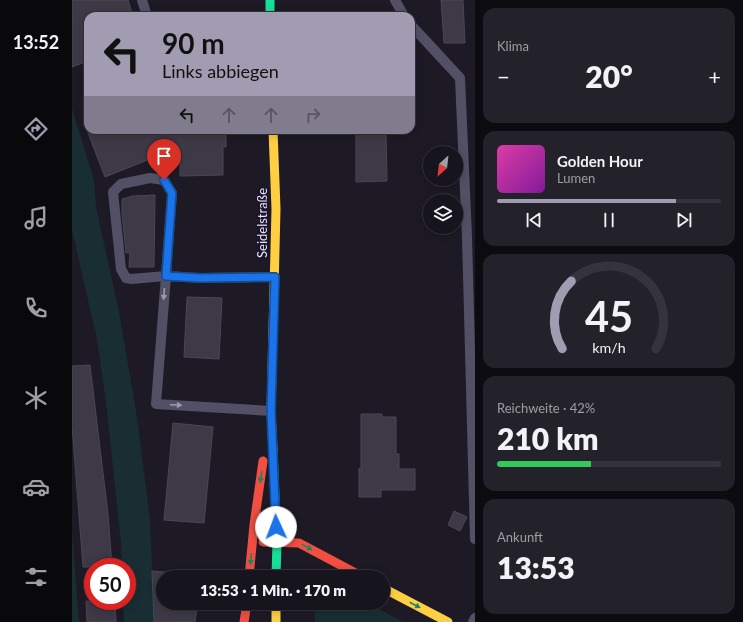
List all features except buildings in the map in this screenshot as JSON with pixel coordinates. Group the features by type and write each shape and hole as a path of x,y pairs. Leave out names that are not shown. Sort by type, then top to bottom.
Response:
{"main road":[{"path":"270,0 270,12"},
{"name":"Seidelstraße","path":"274,134 276,209 271,411 276,570"},
{"name":"Seidelstraße","path":"250,570 254,525 271,411"},
{"path":"252,542 299,543 350,570"},
{"path":"390,592 448,622"},
{"path":"244,622 246,610"},
{"path":"276,610 276,622"}],"lane":[{"path":"142,0 146,12"},
{"path":"395,0 402,12"},
{"path":"415,29 460,78 467,237 475,540"},
{"path":"271,411 156,404 166,276 172,193 164,180 150,178 121,184 113,192 121,269 126,278 166,276 200,278 275,277"},
{"path":"474,622 475,618"}],"green space":[{"path":"72,108 94,181 96,207 119,312 136,411 150,519 154,622 124,622 123,610 136,610 136,558 122,558 107,410 97,339 72,230"},
{"path":"72,532 79,622 72,622"},
{"path":"314,610 381,610 403,622 315,622"}],"traffic: fast":[{"path":"270,0 270,12"},
{"path":"273,450 277,542 276,570"}],"traffic: slow":[{"path":"273,134 276,209 271,411 273,450"},
{"path":"390,592 448,622"},
{"path":"276,610 276,622"}],"traffic: jam":[{"path":"250,570 263,461"},
{"path":"263,542 299,543 350,570"},
{"path":"244,622 246,610"}],"route":[{"path":"164,180 172,193 166,276 200,278 275,277 271,411 276,527"}]}
